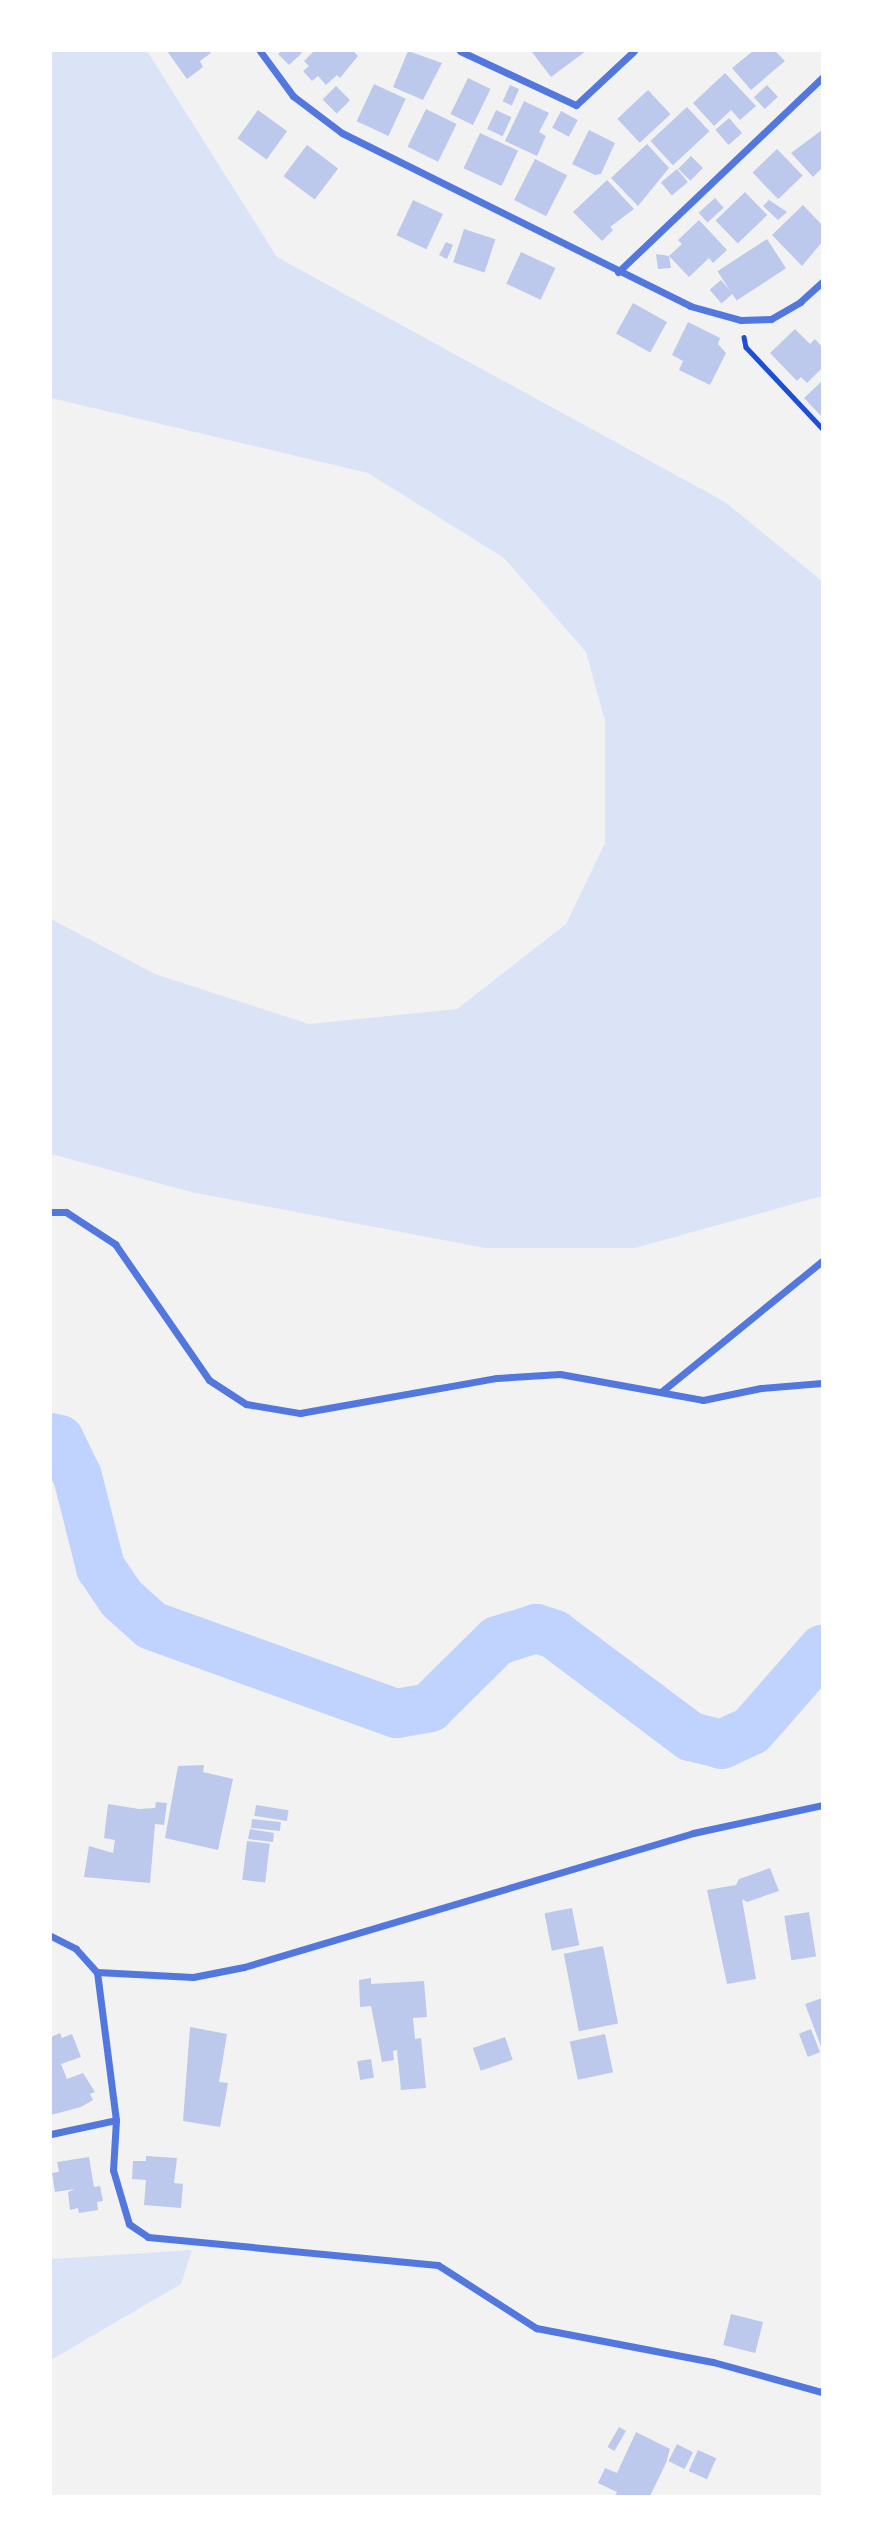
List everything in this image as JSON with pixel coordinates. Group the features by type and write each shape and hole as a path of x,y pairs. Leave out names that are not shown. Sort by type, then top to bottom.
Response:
{"street":[{"path":"260,51 293,96 342,133 690,306 741,320 771,319 800,302 822,282"},
{"path":"460,51 576,104 634,51"},
{"path":"618,272 822,78"},
{"path":"51,1212 66,1212 115,1244 209,1380 246,1404 300,1413 497,1378 560,1374 703,1400 761,1388 822,1383"},
{"path":"661,1392 822,1261"},
{"path":"97,1972 193,1977 244,1967 693,1833 822,1805"},
{"path":"51,1936 76,1950 97,1972 116,2120 113,2170 129,2224 148,2237 438,2264 536,2328 713,2361 822,2392"},
{"path":"51,2134 116,2120"}],"path":[{"path":"741,320 746,347 822,428"}],"shaded area":[{"path":"51,51 147,51 277,257 725,502 822,581 822,1196 635,1248 485,1248 191,1192 51,1154 51,919 155,974 309,1024 457,1009 566,924 605,843 605,721 586,652 504,558 368,473 51,398"},
{"path":"192,2250 181,2284 51,2360 51,2259"}],"building":[{"path":"167,51 211,53 200,61 203,67 187,79"},
{"path":"282,51 302,53 289,65 278,54"},
{"path":"314,51 353,51 358,56 340,78 337,75 326,85 318,76 312,81 303,71 309,66 304,61"},
{"path":"408,51 442,63 423,100 393,87"},
{"path":"531,51 586,51 551,77"},
{"path":"753,51 775,51 785,61 751,90 732,68"},
{"path":"725,73 756,106 740,120 731,110 714,126 693,103"},
{"path":"468,78 490,89 473,125 450,114"},
{"path":"374,84 406,99 388,136 357,121"},
{"path":"510,85 519,89 512,106 503,101"},
{"path":"767,85 778,97 765,109 754,97"},
{"path":"336,86 350,100 337,114 323,99"},
{"path":"648,90 671,114 640,143 617,119"},
{"path":"524,101 549,113 539,132 546,136 537,156 505,141"},
{"path":"687,107 710,131 673,165 650,141"},
{"path":"426,109 457,124 438,162 408,147"},
{"path":"258,110 287,131 267,159 237,138"},
{"path":"496,110 511,117 503,136 487,129"},
{"path":"561,111 578,120 569,137 552,128"},
{"path":"729,118 742,133 729,145 715,130"},
{"path":"589,130 615,143 601,174 595,175 572,164"},
{"path":"822,130 822,168 813,177 791,153"},
{"path":"480,133 518,151 502,186 464,168"},
{"path":"647,144 669,168 638,206 611,178"},
{"path":"307,145 338,168 315,200 284,176"},
{"path":"777,149 803,176 778,199 753,173"},
{"path":"691,156 703,168 690,181 678,169"},
{"path":"535,159 567,175 546,216 514,200"},
{"path":"677,169 688,182 672,196 661,182"},
{"path":"607,180 634,209 610,227 613,230 602,241 573,212"},
{"path":"745,192 767,215 738,243 716,220"},
{"path":"715,198 724,208 707,222 699,213"},
{"path":"413,200 443,214 426,249 397,235"},
{"path":"769,200 787,212 778,220 763,206"},
{"path":"803,205 822,225 822,242 802,266 772,235"},
{"path":"699,220 727,250 713,263 709,258 689,277 669,256 682,244 678,240"},
{"path":"464,229 495,239 485,272 453,262"},
{"path":"767,239 786,268 737,300 718,271"},
{"path":"446,242 453,245 447,259 439,255"},
{"path":"521,252 555,268 541,300 506,284"},
{"path":"656,254 669,256 671,268 658,269"},
{"path":"721,280 733,294 721,303 710,290"},
{"path":"633,303 667,322 650,353 616,334"},
{"path":"688,322 720,338 718,344 726,353 710,385 679,370 683,361 672,355"},
{"path":"795,329 810,344 815,339 822,347 822,368 807,383 801,377 797,381 770,353"},
{"path":"822,381 822,417 804,398"},
{"path":"204,1765 203,1772 233,1779 218,1850 165,1838 178,1766"},
{"path":"156,1802 167,1803 164,1825 155,1824 150,1883 84,1877 89,1846 113,1853 115,1840 104,1838 108,1804 139,1809 155,1808"},
{"path":"256,1805 289,1810 287,1821 254,1816"},
{"path":"252,1819 281,1822 280,1831 251,1828"},
{"path":"250,1829 274,1833 273,1842 248,1839"},
{"path":"247,1841 270,1844 265,1883 242,1880"},
{"path":"770,1868 779,1891 747,1902 742,1899 756,1979 727,1984 707,1890 736,1885 739,1879"},
{"path":"572,1908 579,1945 552,1951 545,1913"},
{"path":"809,1912 816,1956 791,1960 784,1916"},
{"path":"603,1946 618,2024 579,2031 564,1954"},
{"path":"371,1978 371,1984 424,1981 427,2017 413,2018 415,2039 421,2038 426,2088 401,2090 397,2050 393,2051 394,2060 382,2062 371,2006 360,2007 359,1980"},
{"path":"822,1998 822,2049 805,2004"},
{"path":"190,2027 227,2034 219,2082 228,2083 220,2127 183,2121"},
{"path":"811,2029 820,2052 808,2057 799,2034"},
{"path":"60,2033 62,2038 72,2034 81,2057 61,2064 67,2079 83,2073 95,2092 90,2094 93,2100 81,2107 51,2115 51,2037"},
{"path":"605,2034 613,2072 578,2080 570,2041"},
{"path":"505,2037 513,2060 481,2071 473,2048"},
{"path":"371,2059 374,2078 360,2080 357,2061"},
{"path":"146,2156 177,2158 174,2183 183,2184 181,2208 144,2205 146,2180 132,2179 133,2161 146,2161"},
{"path":"89,2157 94,2187 100,2186 103,2201 97,2202 98,2210 79,2213 78,2208 70,2210 68,2192 75,2189 55,2192 52,2173 59,2172 57,2162"},
{"path":"731,2314 763,2322 755,2353 723,2345"},
{"path":"619,2427 626,2431 614,2451 608,2447"},
{"path":"636,2432 670,2449 666,2463 650,2496 615,2496 617,2492 598,2483 605,2468 617,2473"},
{"path":"677,2444 693,2452 684,2469 668,2461"},
{"path":"698,2450 716,2458 707,2479 689,2471"}],"waterway":[{"path":"51,1437 59,1439 77,1476 100,1567 121,1598 151,1625 396,1713 429,1707 497,1640 536,1628 554,1634 690,1736 721,1744 751,1730 822,1649"}]}
